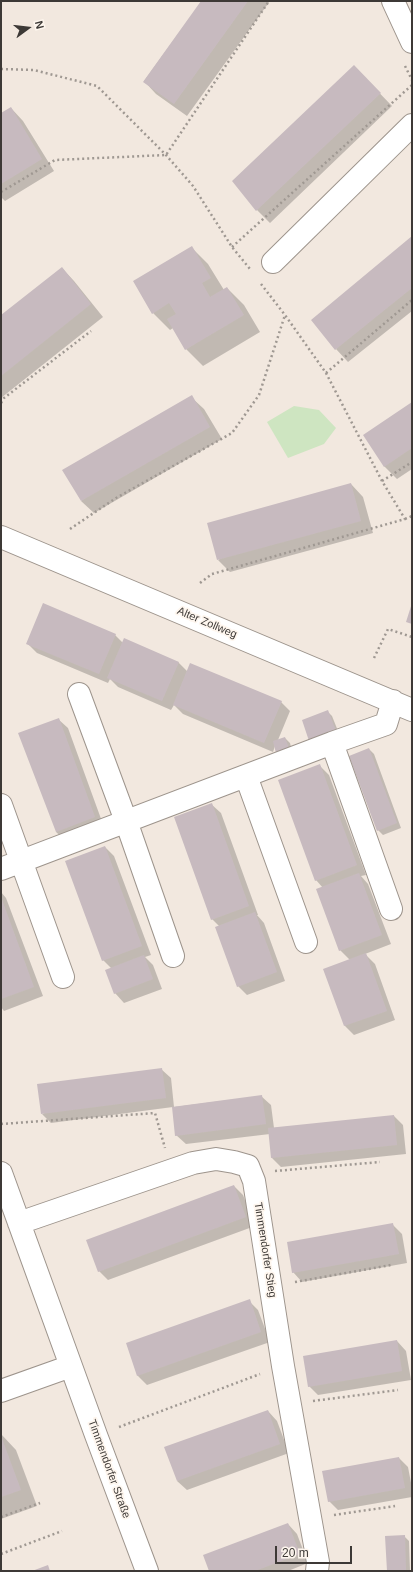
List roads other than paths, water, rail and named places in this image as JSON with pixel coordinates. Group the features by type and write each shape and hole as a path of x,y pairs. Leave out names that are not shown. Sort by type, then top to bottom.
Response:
{"street":[{"path":"393,1 412,42"},
{"path":"273,262 412,125"},
{"name":"Alter Zollweg","path":"1,538 402,706"},
{"path":"79,694 126,821 173,956"},
{"path":"11,865 332,743 386,724 402,706"},
{"path":"332,743 391,909"},
{"path":"246,776 306,942"},
{"path":"1,805 11,865 63,977"},
{"name":"Timmendorfer Stieg","path":"19,1223 193,1163 216,1159 248,1166 254,1181 283,1366 318,1562 317,1571"},
{"name":"Timmendorfer Straße","path":"1,1173 96,1436 147,1571"},
{"path":"1,1391 71,1366"}]}
